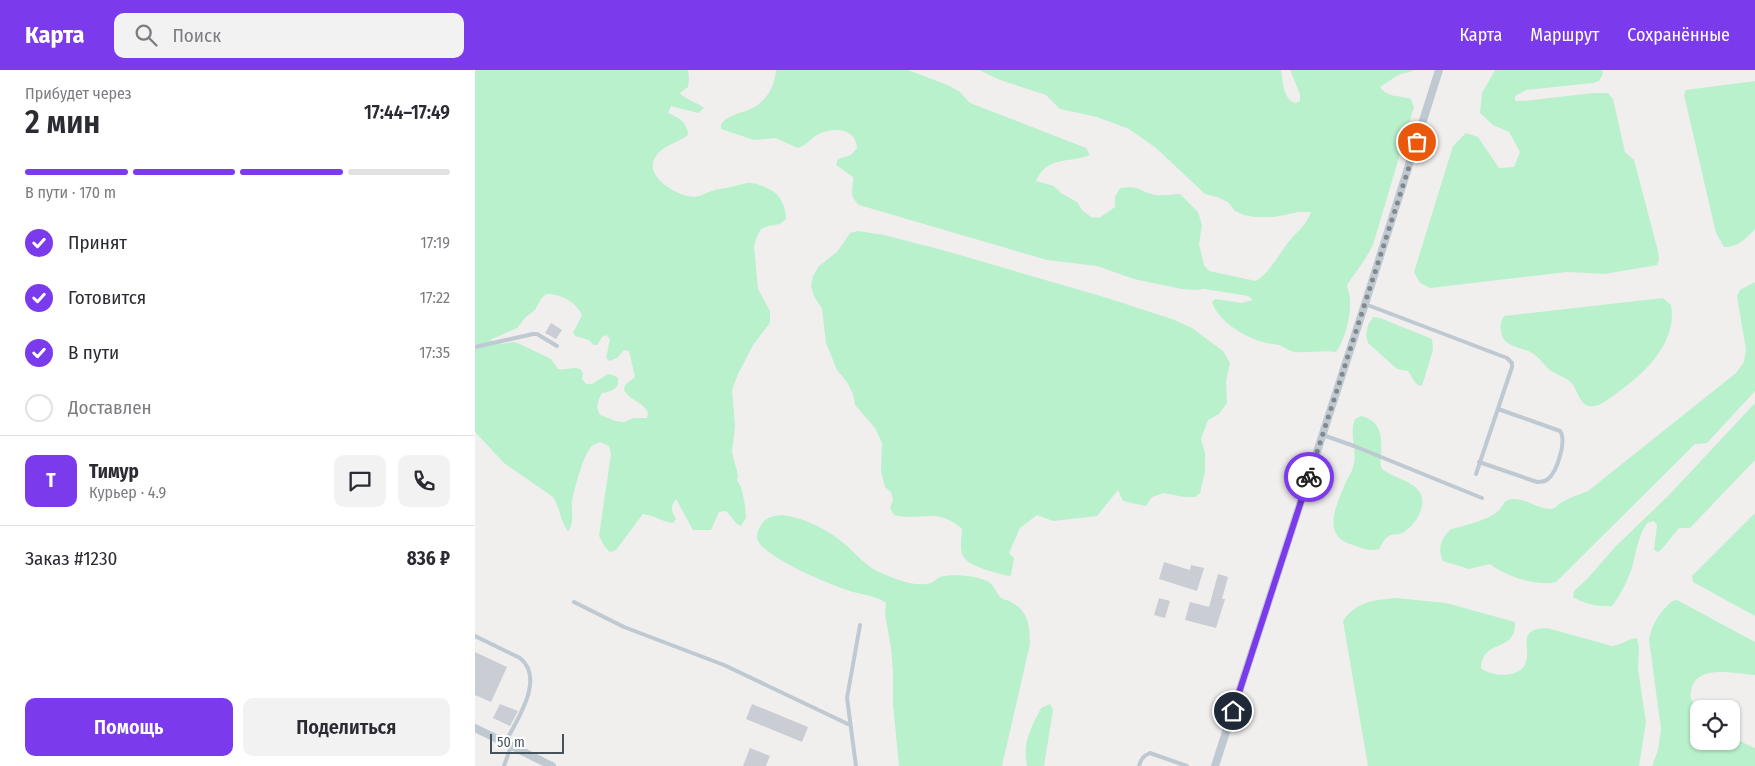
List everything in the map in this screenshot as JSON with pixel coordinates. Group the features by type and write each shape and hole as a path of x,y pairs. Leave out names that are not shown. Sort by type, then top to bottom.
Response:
{"street":[{"path":"1215,766 1439,70"},
{"path":"475,728 551,766"}],"lane":[{"path":"1365,304 1510,360 1512,367 1476,474"},
{"path":"475,347 533,334 537,334 557,346"},
{"path":"1479,462 1537,482 1548,480 1557,466 1564,440 1560,431 1498,409"},
{"path":"1323,435 1482,498"},
{"path":"574,602 625,627 724,665 850,725"},
{"path":"856,766 847,698 860,625"},
{"path":"475,636 521,658 526,663 531,676 528,694 508,745 504,766"},
{"path":"1139,766 1141,759 1150,753 1187,766"}],"green space":[{"path":"475,70 688,70 688,87 680,93 704,108 698,113 671,106 668,113 682,121 688,131 688,135 663,149 656,156 653,163 657,177 671,189 693,197 745,184 758,184 778,195 786,215 786,219 780,224 761,229 757,236 754,246 758,289 770,311 770,323 753,345 732,390 735,426 732,452 738,475 737,480 741,487 745,505 746,518 741,526 726,511 719,512 711,530 693,530 676,499 672,506 676,519 673,523 643,514 616,550 610,552 599,536 611,454 609,446 600,442 593,445 586,455 573,495 572,521 568,531 553,497 504,463 475,432","holes":["546,294 567,299 576,306 582,315 573,333 575,336 589,340 594,345 597,345 602,337 606,335 610,339 606,358 609,361 617,358 624,350 629,351 635,377 625,385 624,390 646,409 648,413 647,418 634,418 624,422 600,415 597,406 602,393 614,389 618,382 618,378 613,375 608,374 592,384 586,384 582,379 583,373 580,369 558,369 551,359 520,344 514,342 502,344 490,340 517,328 535,310"]},
{"path":"776,70 908,70 950,86 960,92 970,103 1086,148 1090,155 1052,164 1046,167 1036,181 1054,186 1061,193 1077,202 1082,210 1091,217 1099,218 1115,207 1115,197 1120,188 1135,188 1155,195 1180,194 1198,212 1202,225 1199,244 1204,265 1209,271 1256,281 1269,269 1304,225 1311,212 1299,212 1274,217 1244,215 1235,211 1228,202 1205,194 1156,148 1129,129 1097,117 1060,109 1046,95 1000,80 979,70 1281,70 1286,94 1295,103 1300,101 1300,94 1290,70 1416,70 1398,75 1380,87 1390,95 1411,99 1414,107 1373,245 1347,285 1350,299 1349,314 1347,328 1342,341 1336,352 1302,352 1265,343 1240,332 1220,316 1212,302 1215,299 1242,303 1253,300 1248,296 1204,289 1182,289 1134,279 1097,266 1047,260 859,205 852,195 853,177 836,165 838,159 851,155 857,148 856,141 848,133 836,130 823,132 798,148 775,138 754,140 721,129 721,124 727,119 754,107 764,99 774,83"},
{"path":"1495,70 1602,70 1603,74 1599,81 1526,90 1515,96 1515,101 1608,93 1613,99 1625,152 1634,160 1658,251 1659,260 1657,265 1604,274 1567,272 1430,288 1420,283 1414,272 1453,146 1466,133 1478,137 1499,168 1514,167 1520,152 1509,132 1493,125 1480,113 1482,93"},
{"path":"1755,81 1755,229 1741,242 1733,246 1724,247 1716,233 1684,95 1686,90"},
{"path":"858,231 884,235 946,251 1172,319 1192,328 1223,351 1230,363 1226,381 1227,403 1219,414 1208,420 1201,439 1205,453 1205,472 1200,493 1195,497 1184,497 1164,493 1152,497 1146,506 1123,501 1118,490 1097,516 1053,521 1037,515 1020,528 1009,553 1014,558 1011,575 1009,576 984,569 966,560 961,550 962,529 953,522 936,516 903,517 894,515 890,508 893,500 891,492 885,487 881,471 882,443 875,428 855,405 853,394 847,382 837,370 826,343 822,309 814,296 811,286 813,276 819,266 837,252 850,233"},
{"path":"1755,282 1755,391 1707,443 1695,444 1556,582 1531,582 1504,573 1490,564 1469,569 1443,561 1440,552 1441,544 1451,529 1489,517 1498,511 1505,502 1512,499 1522,500 1551,509 1566,500 1588,491 1736,373 1744,362 1746,350 1737,296 1740,290"},
{"path":"1663,298 1671,305 1672,319 1669,333 1663,346 1646,369 1635,379 1613,396 1595,406 1589,406 1582,402 1574,386 1568,380 1551,371 1530,352 1509,344 1502,336 1501,321 1504,316"},
{"path":"1373,317 1380,318 1432,339 1433,350 1422,386 1416,383 1408,371 1397,369 1368,343 1366,335 1368,325"},
{"path":"1755,403 1755,460 1690,528 1679,528 1658,552 1654,550 1657,525 1654,521 1647,523 1639,541 1631,571 1623,589 1612,606 1582,602 1573,597 1574,591 1616,546 1669,495"},
{"path":"1361,416 1368,418 1377,426 1381,436 1381,467 1391,475 1414,486 1420,492 1422,500 1420,513 1411,526 1401,534 1389,536 1379,549 1376,550 1369,550 1344,541 1338,536 1333,522 1337,505 1354,464 1353,425 1355,419"},
{"path":"1755,513 1755,616 1693,582 1692,576"},
{"path":"782,515 800,519 825,530 840,540 870,567 891,577 904,582 918,584 931,583 945,576 958,575 979,578 993,585 1000,597 1011,602 1021,610 1027,620 1030,644 1002,766 899,766 893,704 891,648 885,614 886,603 875,597 853,592 817,578 774,556 764,548 757,539 759,529 767,519"},
{"path":"1396,598 1446,603 1515,622 1511,638 1493,648 1483,659 1481,668 1498,675 1512,674 1523,668 1527,656 1528,635 1531,631 1537,629 1547,628 1612,646 1637,638 1639,648 1638,669 1646,722 1639,766 1368,766 1343,621 1348,614 1360,605"},
{"path":"1677,600 1755,642 1755,675 1727,672 1708,673 1694,682 1691,691 1692,700 1690,700 1690,750 1740,750 1740,740 1755,748 1755,766 1652,766 1658,750 1661,729 1649,640 1654,623 1672,601"},
{"path":"1050,704 1053,710 1044,766 1027,766 1026,750 1031,729 1041,708"}],"building":[{"path":"551,323 562,330 556,339 545,333"},
{"path":"1164,562 1190,570 1191,565 1204,568 1197,591 1159,579"},
{"path":"1218,574 1228,577 1222,599 1225,599 1216,628 1185,620 1190,602 1209,607"},
{"path":"1159,598 1170,601 1165,618 1154,615"},
{"path":"475,652 507,667 491,702 475,695"},
{"path":"500,704 518,711 510,726 493,718"},
{"path":"752,704 808,727 802,742 746,719"},
{"path":"750,748 770,756 766,766 743,766"}],"way so far":[{"path":"1309,477 1417,142"}],"route":[{"path":"1233,711 1309,477"}]}
